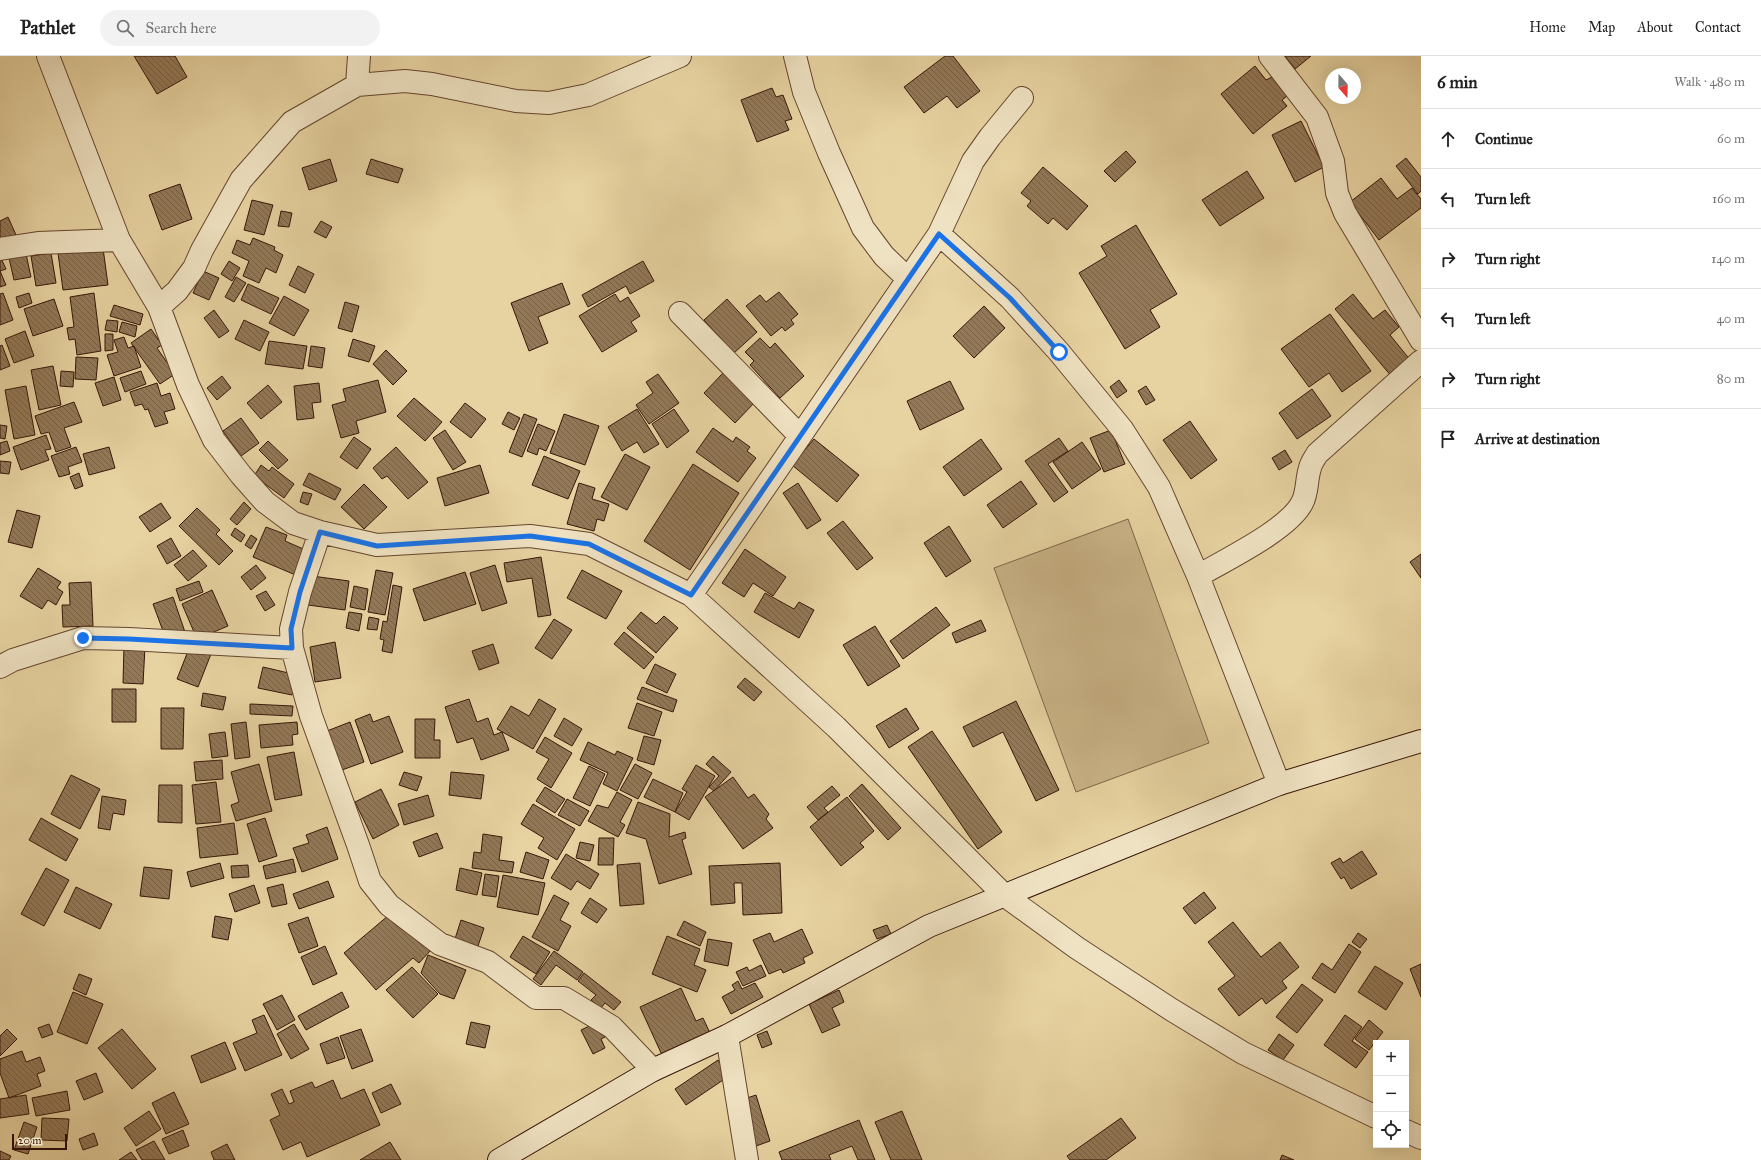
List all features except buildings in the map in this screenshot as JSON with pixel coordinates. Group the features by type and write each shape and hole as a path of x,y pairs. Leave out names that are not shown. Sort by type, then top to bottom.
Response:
{"street":[{"path":"48,56 119,240 159,307 188,385 214,440 241,475 265,502 294,523 320,532 377,546 530,536 589,544 691,595 836,727 1004,895 1077,948 1172,1010 1243,1053 1373,1116"},
{"path":"357,85 360,56"},
{"path":"159,307 177,292 194,268 202,250 241,180 292,122 357,85 405,81 432,84 516,101 549,103 588,95 680,56"},
{"path":"795,56 804,92 828,153 863,228 884,256 908,279"},
{"path":"1270,56 1317,117 1333,161 1337,193 1344,213 1421,340"},
{"path":"691,595 939,234 973,161 990,137 1022,98"},
{"path":"939,234 1010,298 1059,352 1122,429 1159,487 1198,576 1279,784"},
{"path":"0,249 38,243 119,240"},
{"path":"680,313 800,436"},
{"path":"1198,576 1278,529 1294,515 1302,504 1307,489 1310,467 1317,454 1421,361"},
{"path":"320,532 300,592 291,629 292,648 311,716 370,881 389,905 440,944 488,962 536,998 564,998 612,1027 653,1070"},
{"path":"0,667 12,660 83,638 292,648"},
{"path":"500,1160 653,1070 727,1036 928,926 1279,784 1421,741"},
{"path":"727,1036 747,1160"},
{"path":"1409,1132 1421,1138"}],"shaded area":[{"path":"1128,519 1209,743 1076,792 994,568"}],"route":[{"path":"83,638 292,648 291,629 300,592 320,532 377,546 530,536 589,544 691,595 939,234 1010,298 1059,352"}]}
